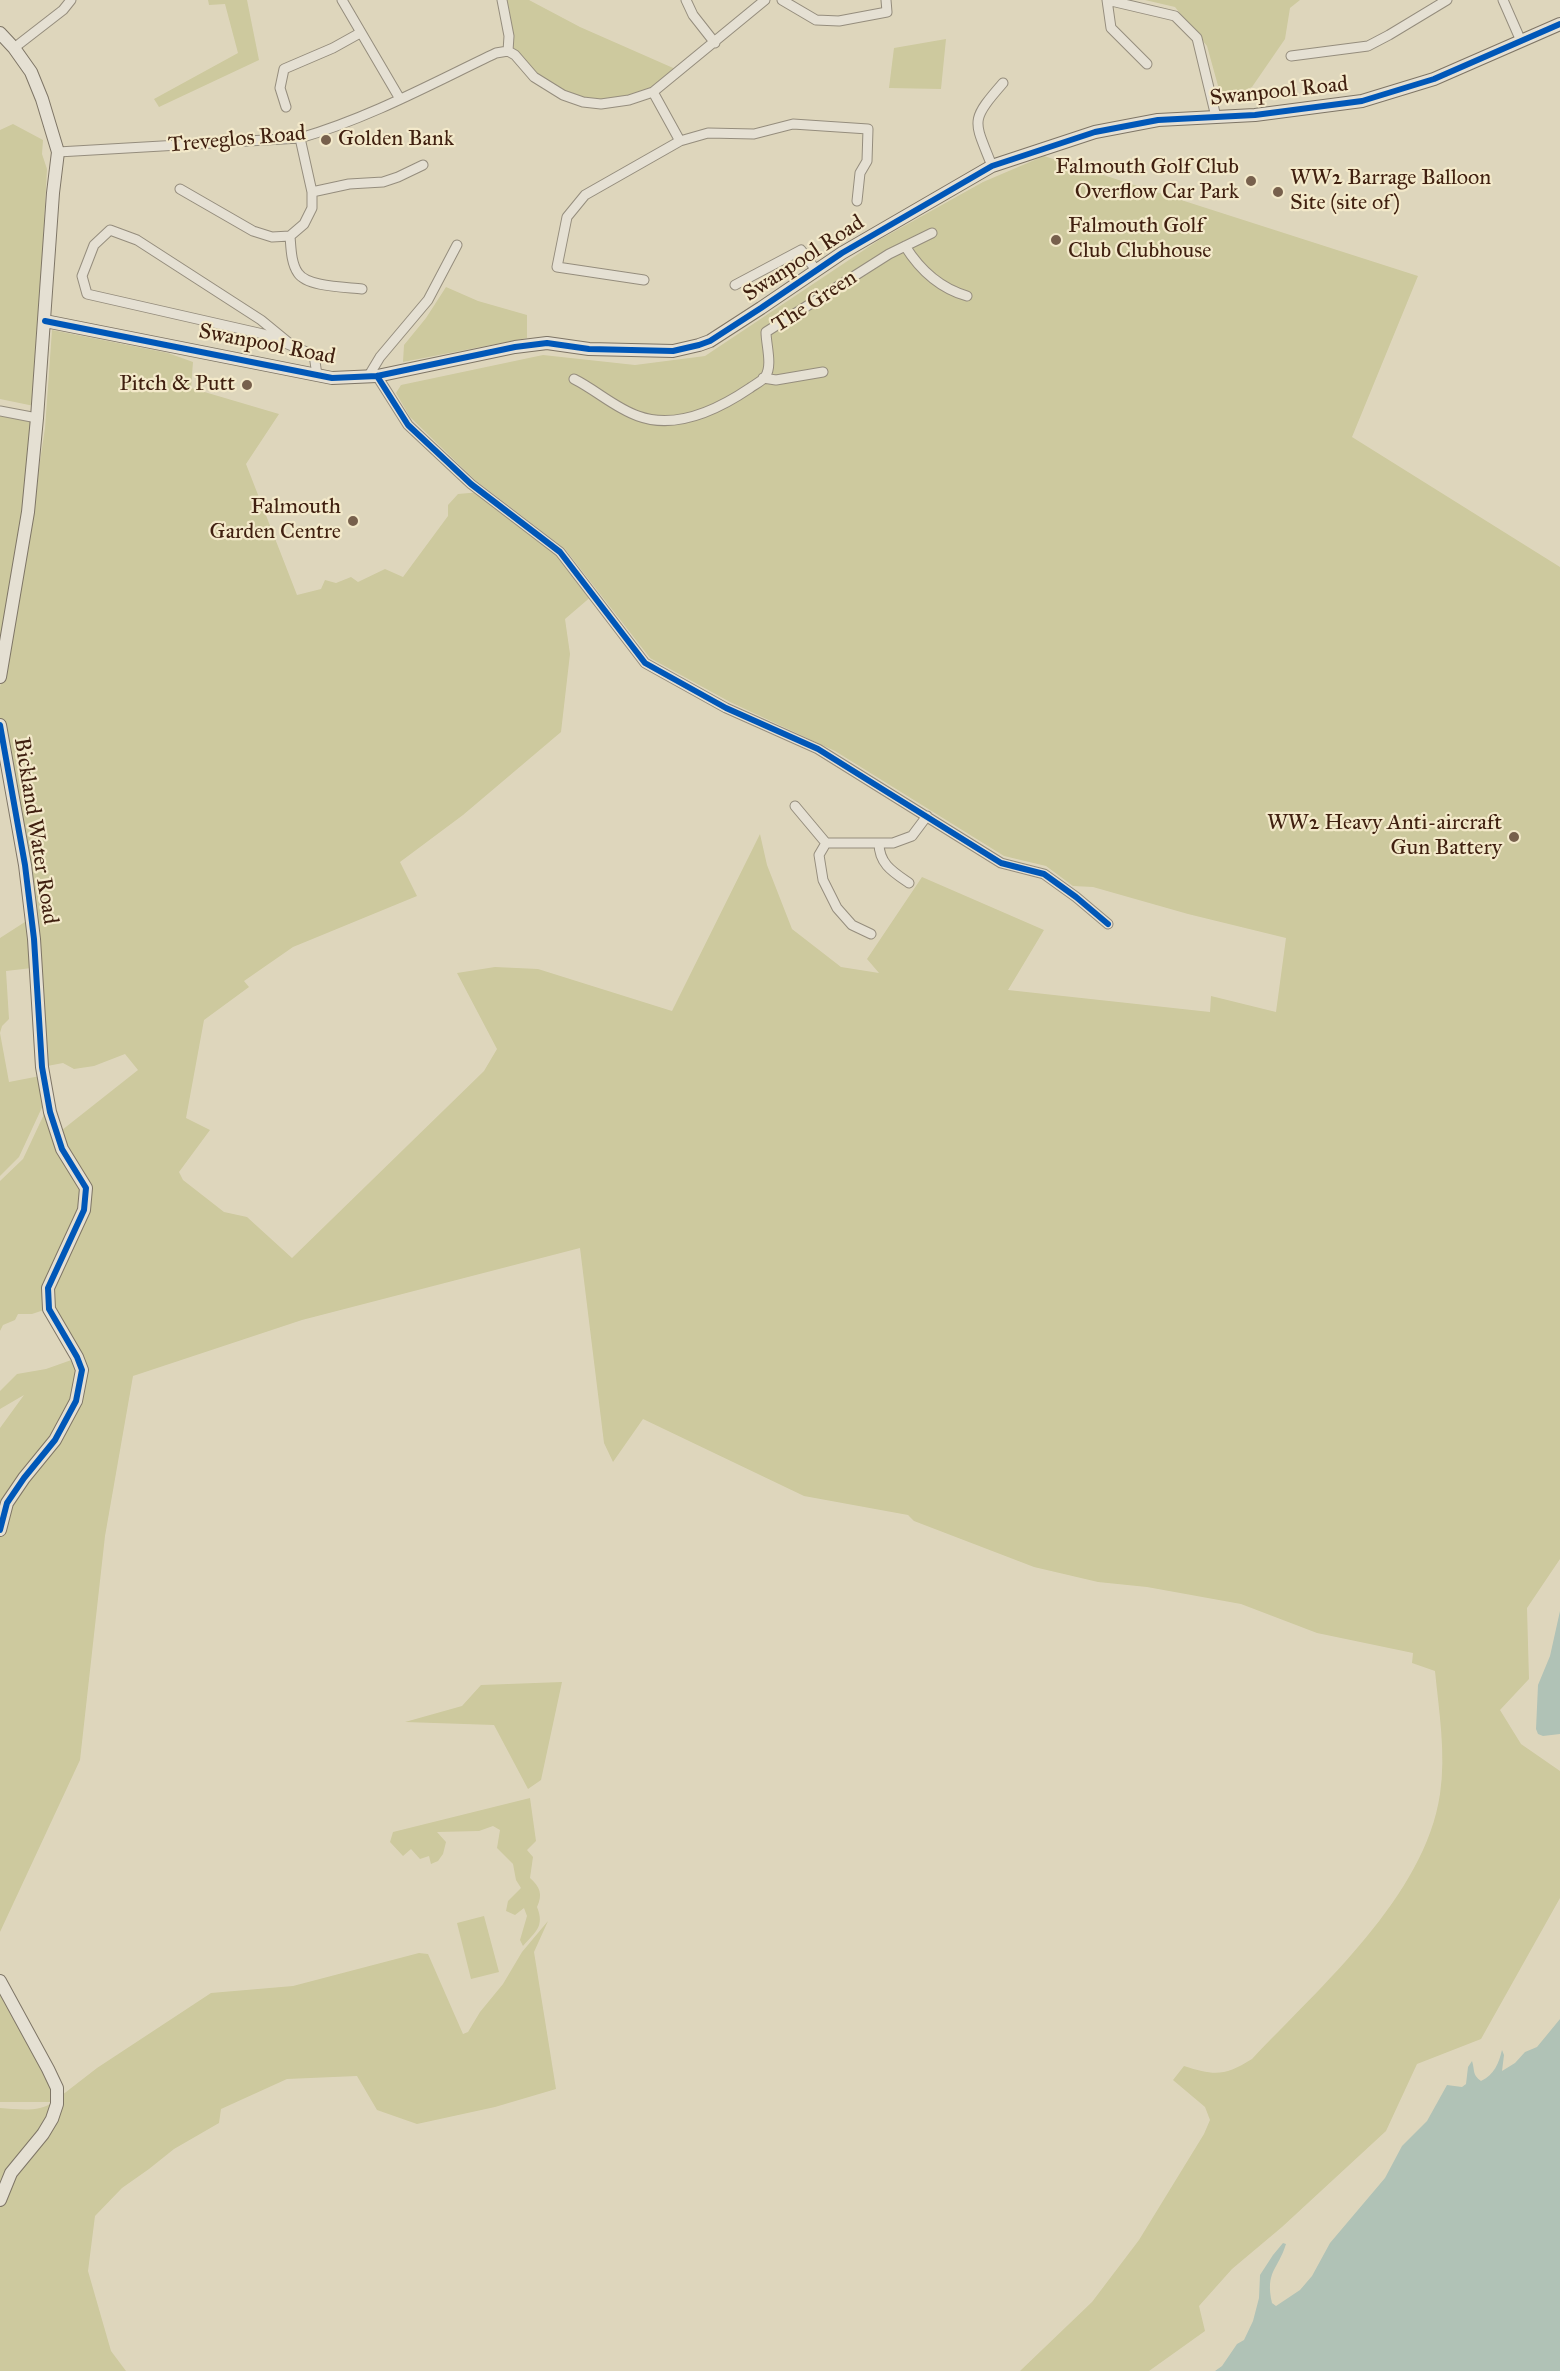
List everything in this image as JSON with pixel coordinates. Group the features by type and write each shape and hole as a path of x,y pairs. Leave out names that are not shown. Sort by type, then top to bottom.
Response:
{"street":[{"path":"14,48 63,10 71,0"},
{"path":"342,0 400,99"},
{"path":"502,0 509,36 508,51 515,55 534,77 547,86 583,102 601,104 629,100 653,92 765,0"},
{"path":"686,0 693,15 715,43"},
{"path":"782,0 816,20 839,21 887,12 886,0"},
{"path":"1148,64 1111,28 1107,0 1175,16 1197,38 1216,117"},
{"path":"1291,56 1368,46 1447,0"},
{"path":"1503,0 1521,41"},
{"name":"Swanpool Road","path":"45,321 332,378 373,377 514,347 547,343 589,349 673,351 710,341 816,270 992,166 1095,132 1158,120 1255,115 1362,101 1434,79 1560,24"},
{"path":"0,33 31,72 58,152 28,512 0,677"},
{"path":"286,107 280,88 284,69 360,33"},
{"name":"Treveglos Road","path":"58,152 300,138 337,127 496,53 508,51"},
{"path":"992,166 976,128 980,110 1003,83"},
{"path":"653,92 680,141"},
{"path":"644,280 557,267 567,217 585,195 680,141 708,133 754,134 793,124 868,129 867,161 860,173 857,201"},
{"path":"180,189 253,231 273,237 290,236 304,224 312,208 312,192 300,138"},
{"path":"312,192 349,183 384,182 423,165"},
{"path":"289,343 261,320 137,240 110,230 94,245 82,276 87,294 262,334 289,343 314,355 317,375"},
{"name":"The Green","path":"763,378 769,364 766,332 905,246 932,233"},
{"path":"290,236 293,262 299,275 314,284 362,289"},
{"path":"458,245 428,300 380,357 373,377 408,425 471,484 560,552 645,663 726,708 818,749 1001,863 1044,874 1108,924"},
{"path":"905,246 927,275 956,293 967,296"},
{"path":"735,285 801,250 816,270"},
{"path":"574,380 638,417 659,420 686,418 707,412 733,400 763,378 776,380 823,372"},
{"path":"0,411 37,418"},
{"name":"Bickland Water Road","path":"0,725 25,865 34,939 38,1014 50,1112 62,1149 86,1188 84,1210 48,1288 49,1310 77,1357 82,1370 76,1401 55,1440 7,1503 0,1530"},
{"path":"795,806 826,843"},
{"path":"826,843 893,843 912,836 927,816"},
{"path":"826,843 819,855 823,880 837,908 852,925 871,934"},
{"path":"879,843 879,856 891,870 909,884"},
{"path":"0,1981 57,2088 57,2100 52,2119 43,2134 11,2173 0,2200"}],"shaded area":[{"path":"208,0 247,0 259,60 159,107 154,99 238,53 225,4 209,5"},
{"path":"502,0 529,0 580,27 680,71 653,92 601,104 563,95 508,51"},
{"path":"1145,0 1300,0 1290,8 1285,39 1252,87 1222,100 1207,46 1175,7"},
{"path":"946,39 941,89 889,88 894,48"},
{"path":"13,124 43,140 42,154 47,169 34,406 0,399 0,130"},
{"path":"1044,156 1418,276 1352,437 1560,567 1560,1559 1527,1608 1529,1679 1500,1710 1521,1744 1560,1771 1560,1898 1481,2039 1417,2064 1386,2131 1282,2227 1232,2269 1199,2306 1205,2331 1149,2371 1020,2371 1092,2302 1139,2240 1204,2134 1210,2120 1205,2107 1173,2080 1184,2066 1204,2072 1220,2073 1234,2069 1252,2059 1366,1938 1392,1904 1414,1868 1430,1832 1442,1779 1441,1732 1435,1671 1412,1663 1413,1653 1317,1633 1241,1604 1147,1587 1098,1582 1034,1567 914,1521 908,1515 804,1496 643,1419 613,1462 604,1443 580,1248 302,1320 133,1376 105,1536 80,1760 0,1932 0,1428 24,1395 0,1409 0,1391 17,1374 46,1369 77,1358 84,1370 50,1309 49,1288 86,1188 57,1134 138,1070 125,1054 94,1066 74,1069 63,1063 42,1067 34,939 0,725 0,687 16,618 45,428 52,330 168,353 193,362 191,388 279,414 246,464 297,595 321,589 325,580 336,583 351,577 358,582 385,569 403,577 448,516 448,505 458,494 480,492 560,552 593,595 565,619 570,654 561,732 463,815 400,862 417,896 293,947 244,981 249,987 204,1020 186,1118 210,1130 179,1172 183,1180 224,1212 247,1217 292,1258 484,1071 497,1049 457,973 495,967 538,969 672,1011 760,834 767,865 792,929 841,967 879,973 867,959 922,877 1044,930 1008,990 1210,1012 1211,996 1276,1012 1286,938 1188,914 1093,887 1073,886 1046,866 1004,856 835,751 730,702 650,658 565,549 475,480 410,417 396,393 401,385 543,355 635,365 705,356 879,240 983,182"},
{"path":"446,287 478,301 527,315 527,338 403,362 404,345 426,318"},
{"path":"0,414 34,420 25,512 0,664"},
{"path":"28,920 32,968 6,971 9,1019 2,1026 0,1033 0,938"},
{"path":"0,1033 9,1082 40,1076 45,1101 19,1157 0,1176"},
{"path":"47,1108 83,1189 82,1210 47,1309 32,1314 18,1314 15,1320 3,1325 0,1331 0,1181 23,1159"},
{"path":"1560,1611 1560,1734 1543,1736 1538,1734 1536,1729 1538,1685 1550,1656"},
{"path":"562,1682 541,1780 528,1789 494,1725 405,1722 462,1706 481,1685"},
{"path":"530,1798 536,1841 527,1850 533,1857 530,1878 540,1891 537,1907 540,1920 538,1929 523,1946 520,1940 527,1916 524,1908 515,1915 506,1911 508,1901 521,1888 516,1880 513,1864 497,1848 500,1830 493,1826 479,1831 437,1832 446,1842 443,1854 438,1861 431,1864 429,1856 420,1859 411,1849 403,1856 390,1842 393,1832"},
{"path":"484,1916 499,1972 471,1979 457,1923"},
{"path":"548,1921 534,1952 556,2089 495,2107 417,2124 377,2110 357,2076 287,2079 221,2109 219,2123 174,2149 122,2188 95,2216 88,2271 111,2351 126,2371 0,2371 0,2108 35,2109 53,2102 0,2102 0,1981 57,2099 97,2068 211,1993 293,1986 419,1953 428,1954 463,2034 468,2032 480,2012 503,1984 522,1952"},
{"path":"1560,2019 1560,2371 1215,2371 1222,2366 1237,2344 1244,2340 1253,2321 1259,2298 1260,2275 1283,2243 1286,2244 1273,2271 1270,2284 1272,2303 1276,2306 1300,2290 1312,2276 1330,2243 1385,2178 1402,2146 1427,2121 1447,2085 1462,2087 1466,2084 1468,2067 1472,2061 1476,2077 1481,2081 1486,2078 1495,2068 1502,2050 1504,2055 1502,2071 1515,2063 1525,2052 1537,2047"}],"cycle path":[{"path":"45,321 332,378 377,376 515,347 547,343 589,349 673,351 710,341 842,253 992,166 1095,132 1158,120 1255,115 1362,101 1434,79 1560,24"},
{"path":"377,376 408,425 471,484 560,552 645,663 726,708 818,749 1001,863 1044,874 1108,924"},
{"path":"0,725 25,865 34,939 42,1067 50,1112 62,1149 86,1188 84,1210 48,1288 49,1309 82,1370 76,1401 55,1440 7,1503 0,1530"}],"place":[{"name":"Golden Bank","path":"326,140"},
{"name":"Falmouth Golf Club Overflow Car Park","path":"1251,181"},
{"name":"WW2 Barrage Balloon Site (site of)","path":"1278,192"},
{"name":"Falmouth Golf Club Clubhouse","path":"1056,240"},
{"name":"Pitch & Putt","path":"247,385"},
{"name":"Falmouth Garden Centre","path":"353,521"},
{"name":"WW2 Heavy Anti-aircraft Gun Battery","path":"1514,837"}]}
